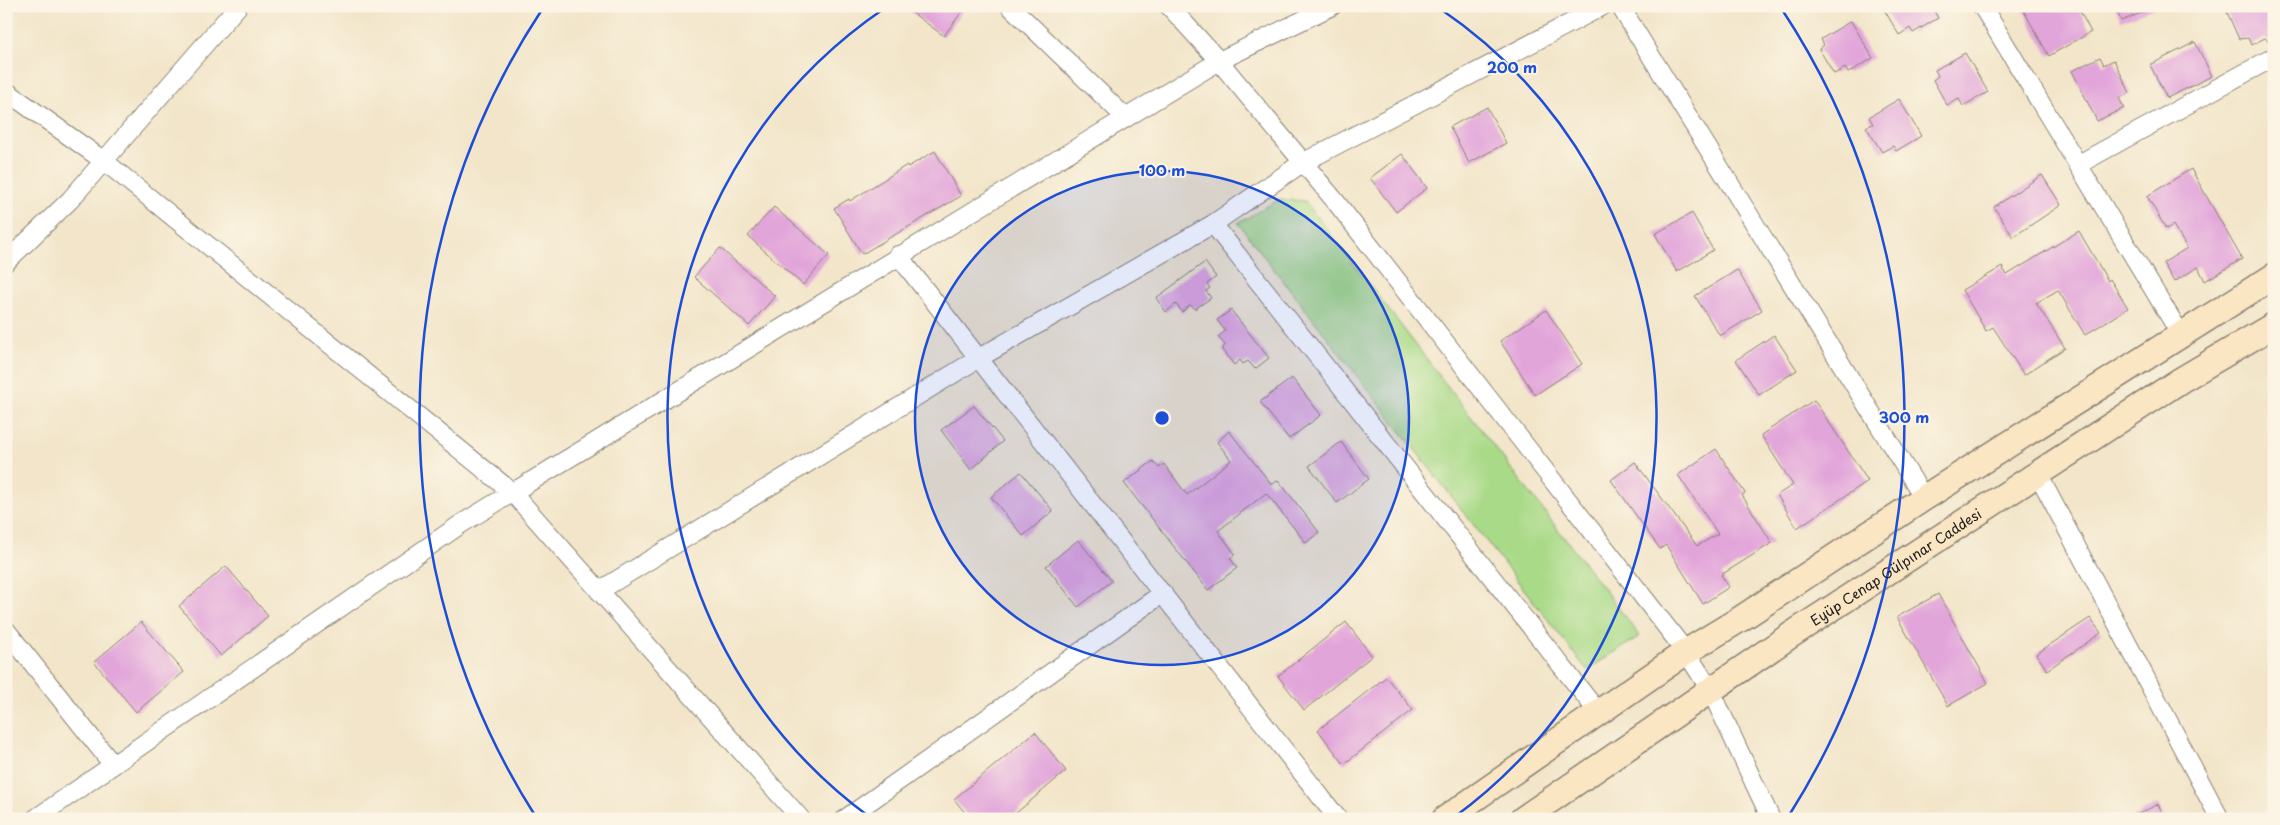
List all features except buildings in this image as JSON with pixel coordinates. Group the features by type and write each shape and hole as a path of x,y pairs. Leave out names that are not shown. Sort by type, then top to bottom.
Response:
{"main road":[{"path":"1445,819 1686,652 1742,618 1924,498 2274,276"},
{"name":"Eyüp Cenap Gülpınar Caddesi","path":"1522,819 1791,636 2181,380 2274,324"}],"street":[{"path":"6,262 70,200 238,6"},
{"path":"1010,6 1126,118"},
{"path":"1169,6 1219,61 1336,202 1686,652 1711,691 1771,819"},
{"path":"36,819 461,524 512,492 1219,61 1332,6"},
{"path":"600,591 979,358 1213,224 1302,163 1603,6"},
{"path":"1620,6 1924,498"},
{"path":"1982,6 2181,335"},
{"path":"2078,164 2274,57"},
{"path":"6,91 104,161 512,492 801,819"},
{"path":"1213,224 1598,712"},
{"path":"898,255 1338,819"},
{"path":"2038,474 2220,819"},
{"path":"844,819 1163,593"},
{"path":"6,630 113,765"}],"green space":[{"path":"1280,199 1305,201 1640,636 1587,670 1238,223"}]}
